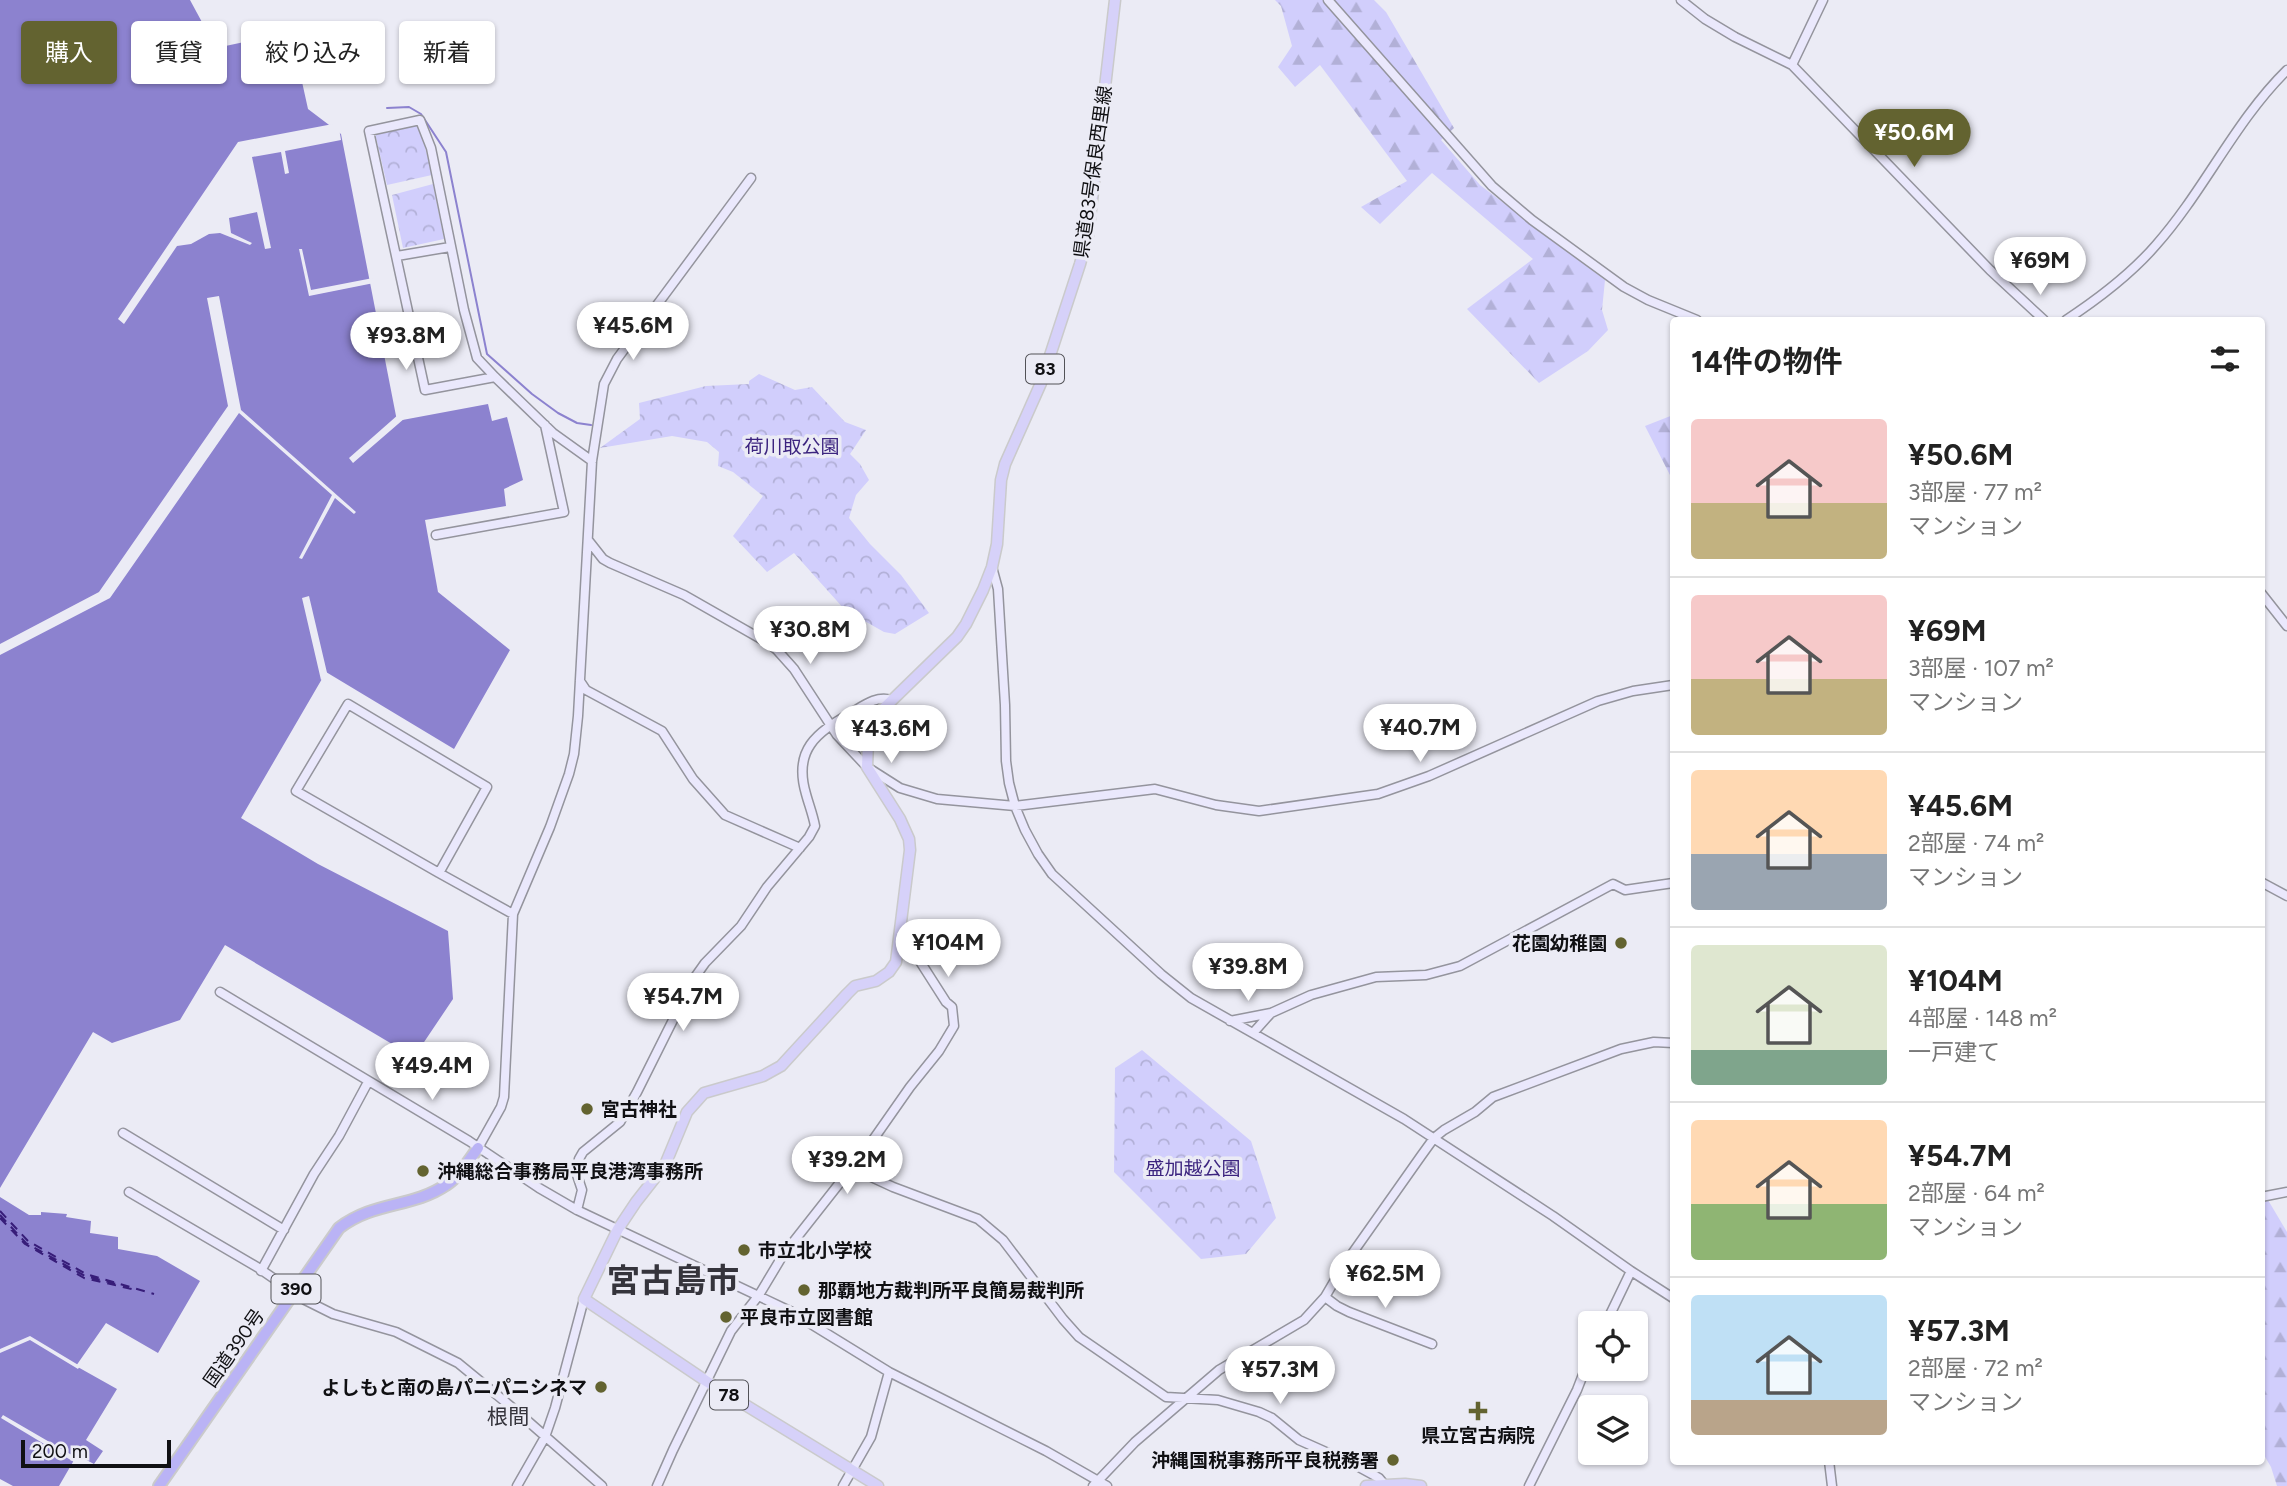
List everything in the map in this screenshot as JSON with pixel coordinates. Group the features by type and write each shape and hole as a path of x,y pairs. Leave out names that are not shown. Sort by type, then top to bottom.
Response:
{"highway":[{"name":"国道390号","path":"159,1486 328,1241 340,1228 366,1211 428,1195 449,1184 478,1148"}],"main road":[{"name":"県道83号保良西里線","path":"867,767 866,751 872,730 891,701 957,637 973,612 992,567 1005,464 1041,383 1088,235 1115,0"},
{"path":"584,1299 618,1229 665,1165 688,1112 696,1101 705,1093 763,1076 781,1066 855,986 876,981 889,972 896,962 910,844 900,819 867,767"},
{"name":"78","path":"584,1299 706,1381 878,1486"},
{"path":"1366,1486 1421,1486"}],"street":[{"path":"1328,0 1492,186 1532,220 1624,287 1689,317"},
{"path":"1681,0 1691,10 1724,31 1792,65 1990,270 2041,317"},
{"path":"1792,65 1822,0"},
{"path":"2070,317 2107,292 2157,245 2235,135 2287,70"},
{"path":"495,377 425,390 369,131 420,120 431,148 450,247 477,358 545,425 592,461"},
{"path":"478,1148 505,1097 513,914 550,827 569,774 575,746 592,461 604,384 617,359 751,178"},
{"path":"397,256 450,247"},
{"path":"436,535 564,512 545,425"},
{"path":"587,540 610,564 684,595 777,650 794,669 850,752 867,767 900,788 937,799 1015,806 1155,789 1216,805 1259,811 1378,794 1429,776 1598,701 1633,691 1670,685"},
{"path":"992,567 998,589 1006,761 1015,806 1031,843 1052,874 1180,990 1198,1003 1404,1119 1670,1296"},
{"path":"2265,598 2287,626"},
{"path":"580,681 586,690 662,731 693,779 725,815 800,848"},
{"path":"577,1210 582,1190 576,1172 583,1152 620,1122 693,980 705,963 741,926 815,826 803,782 804,756 814,740 830,725 871,702 883,698 891,701"},
{"path":"439,873 487,787 348,704 296,791 439,873 513,914"},
{"path":"1230,1021 1271,1013 1311,995 1376,977 1426,975 1460,966 1612,884 1625,890 1670,883"},
{"path":"2265,884 2287,896"},
{"path":"657,1486 731,1331 759,1295 783,1255 852,1168 939,1051 954,1026 952,1007 923,967 902,928"},
{"path":"220,992 577,1210 790,1311 889,1372 1026,1441 1096,1483 1107,1486"},
{"path":"1253,1033 1271,1013"},
{"path":"1096,1483 1135,1442 1230,1362 1304,1320 1325,1297 1342,1268 1434,1138 1493,1097 1620,1049 1654,1042 1670,1043"},
{"path":"261,1271 368,1082"},
{"path":"124,1133 284,1230"},
{"path":"852,1168 913,1195 978,1219 1003,1240 1079,1337 1166,1397 1218,1400 1272,1418 1299,1440 1355,1465 1379,1478 1384,1484"},
{"path":"128,1192 333,1314 396,1332 458,1363 602,1486"},
{"path":"2265,1196 2287,1192"},
{"path":"1612,1311 1631,1271"},
{"path":"1325,1297 1349,1312 1432,1344"},
{"path":"517,1486 545,1437 584,1299"},
{"path":"842,1486 871,1437 889,1372"},
{"path":"1529,1486 1580,1381"},
{"path":"1829,1465 1832,1486"}],"green space":[{"path":"1275,0 1374,0 1386,12 1454,128 1441,140 1480,185 1605,280 1602,310 1608,330 1588,351 1539,383 1467,309 1533,259 1432,173 1380,224 1361,207 1407,181 1320,65 1295,87 1278,67 1292,46 1281,6"},
{"path":"419,123 432,175 387,185 375,133"},
{"path":"433,184 444,239 403,248 392,195"},
{"name":"荷川取公園","path":"759,374 795,390 812,387 845,422 866,430 850,454 860,464 869,480 856,495 849,518 901,575 929,613 895,634 884,632 845,610 794,553 767,572 733,536 763,496 733,472 718,466 719,452 707,442 672,436 600,448 640,419 639,403 706,386 749,384 749,381"},
{"path":"1670,416 1670,475 1645,426"},
{"name":"盛加越公園","path":"1142,1050 1251,1141 1276,1218 1246,1254 1201,1259 1114,1172 1115,1068"},
{"path":"2265,1200 2268,1200 2287,1232 2287,1486 2277,1486 2265,1457"}],"shaded area":[{"path":"0,0 190,0 201,21 131,21 131,84 227,84 227,46 241,43 241,84 302,84 308,109 341,134 397,421 488,404 492,421 507,417 523,480 504,489 506,506 425,520 438,592 510,650 454,749 326,672 241,818 318,864 448,931 453,999 414,1057 225,945 180,1020 112,1043 93,1032 0,1188"},
{"path":"0,1197 29,1215 41,1215 41,1212 67,1214 66,1217 91,1221 90,1233 118,1237 118,1249 157,1256 200,1281 158,1353 106,1323 76,1366 117,1389 86,1440 103,1451 94,1464 77,1455 59,1486 13,1486 0,1479"}],"pier":[{"path":"333,124 339,128 341,140 285,151 289,173 285,174 281,152 252,157 271,248 265,249 257,212 229,218 231,233 252,243 250,245 220,233 209,234 191,244 177,246 124,324 118,319 238,142"},
{"path":"299,249 302,249 311,290 373,278 374,283 309,296"},
{"path":"219,296 241,410 356,512 354,514 335,498 302,559 299,558 332,495 239,413 110,598 0,655 0,644 99,592 228,406 207,298"},
{"path":"399,414 399,417 405,418 353,463 349,458"},
{"path":"309,596 328,677 321,680 302,598"},
{"path":"30,1336 80,1366 78,1369 30,1340 0,1353 0,1349"},
{"path":"3,1415 77,1458 74,1462 1,1418"}],"waterway":[{"path":"387,108 409,107 421,114 446,152 487,354 558,413 577,423 591,425"}],"ferry route":[{"path":"0,1211 28,1241 86,1274 154,1294"},
{"path":"0,1215 26,1243 85,1276 116,1284"},
{"path":"0,1218 25,1244 84,1278 136,1290"}],"place":[{"name":"花園幼稚園","path":"1621,943"},
{"name":"宮古神社","path":"587,1109"},
{"name":"沖縄総合事務局平良港湾事務所","path":"423,1171"},
{"name":"市立北小学校","path":"744,1250"},
{"name":"那覇地方裁判所平良簡易裁判所","path":"804,1290"},
{"name":"平良市立図書館","path":"726,1317"},
{"name":"よしもと南の島パニパニシネマ","path":"601,1387"},
{"name":"県立宮古病院","path":"1478,1411"},
{"name":"沖縄国税事務所平良税務署","path":"1393,1460"}],"district":[{"name":"宮古島市","path":"673,1280"},
{"name":"根間","path":"508,1416"}]}
